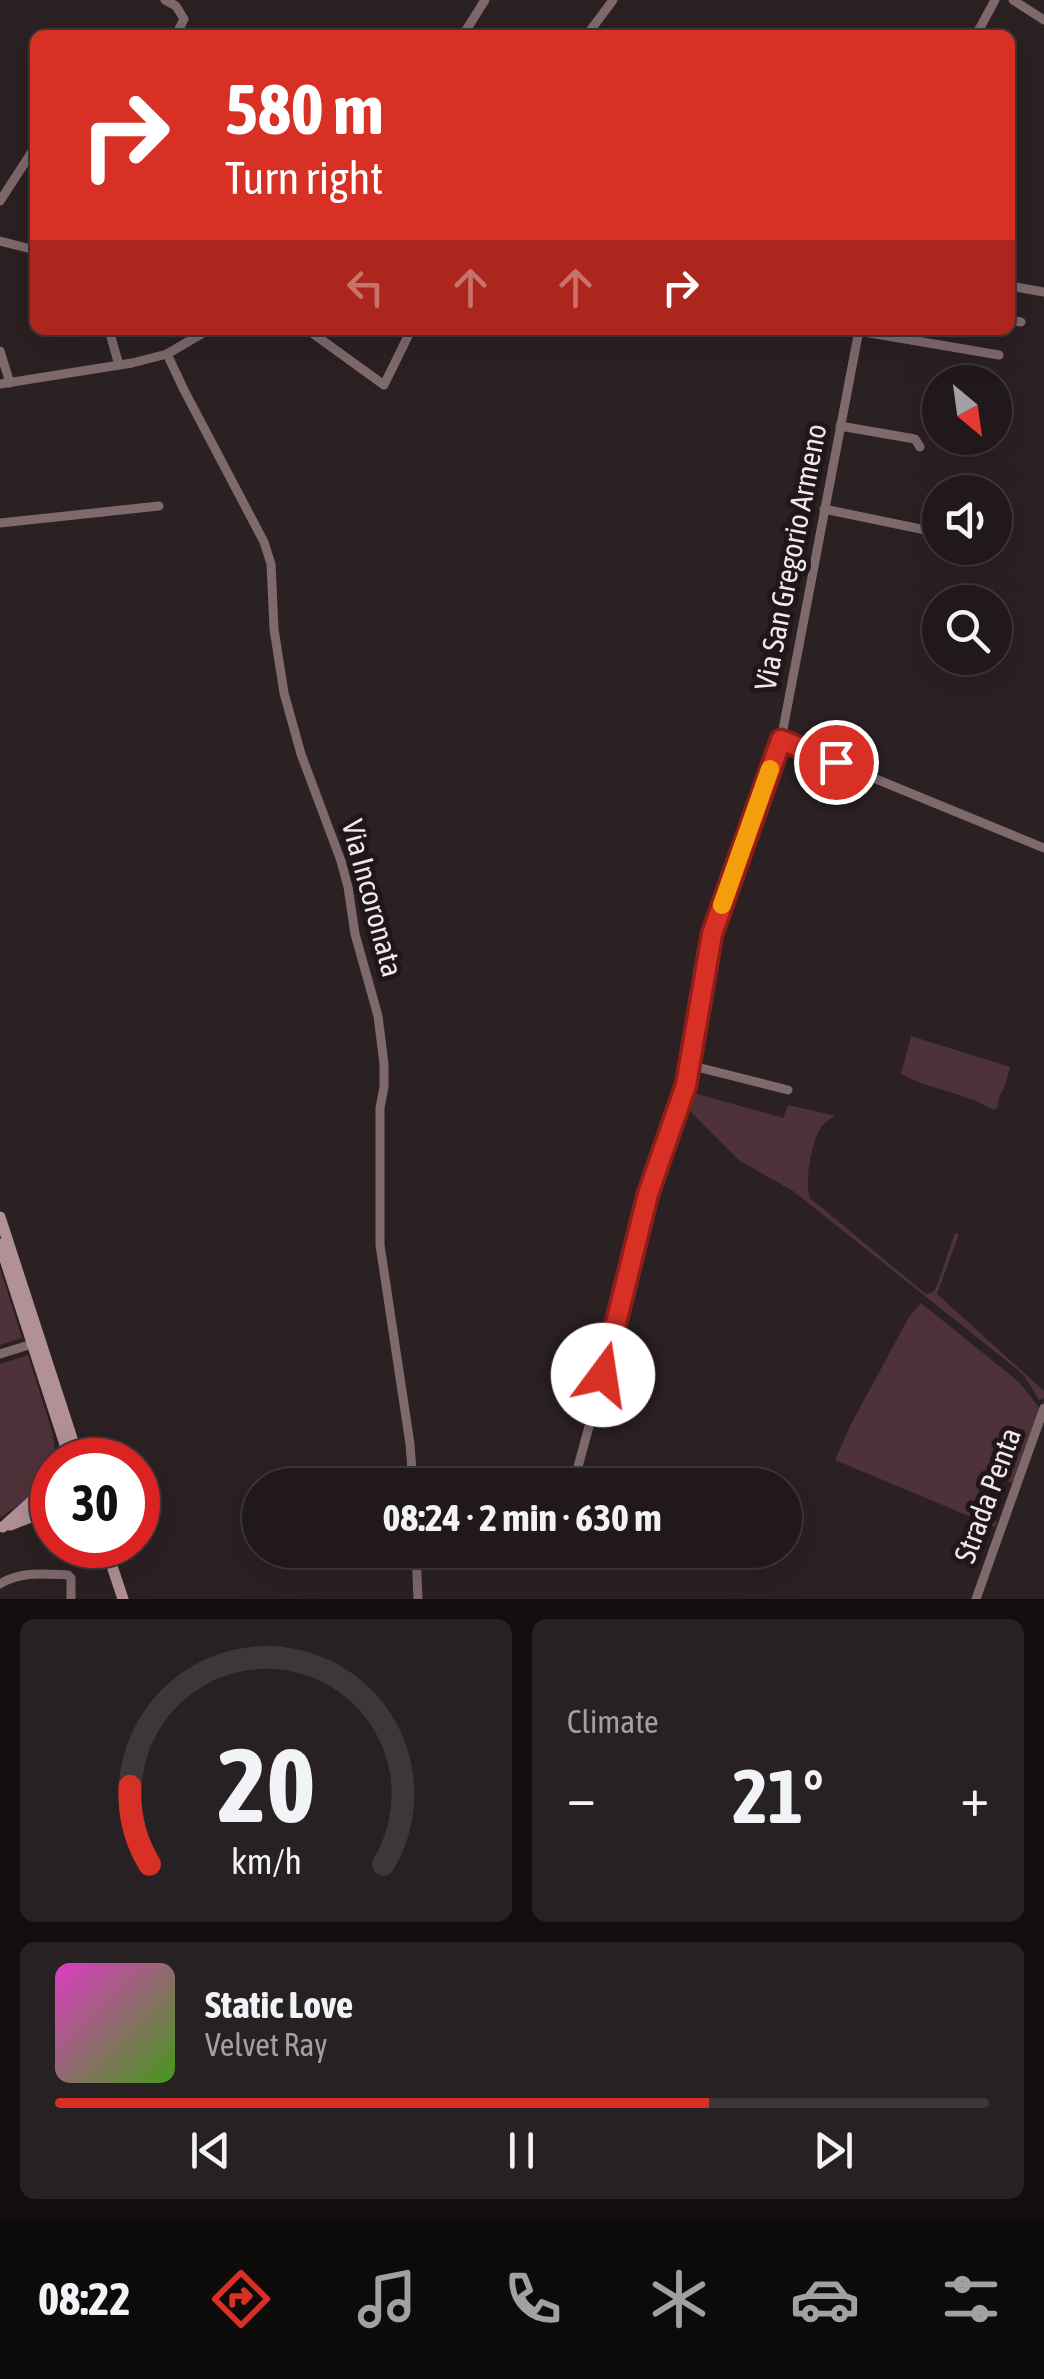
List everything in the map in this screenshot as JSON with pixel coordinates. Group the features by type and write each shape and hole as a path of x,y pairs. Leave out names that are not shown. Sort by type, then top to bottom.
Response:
{"main road":[{"path":"0,1216 73,1438"},
{"path":"0,1244 64,1438"},
{"path":"1,1528 30,1502"},
{"path":"1,1528 30,1517"},
{"path":"112,1568 122,1599"}],"street":[{"path":"165,0 176,6 184,19 178,30"},
{"path":"466,30 485,0"},
{"path":"592,30 613,0"},
{"path":"979,30 996,0"},
{"path":"1013,0 1044,20"},
{"path":"0,200 30,154"},
{"path":"0,241 30,249"},
{"path":"1015,287 1044,292"},
{"path":"110,335 119,366"},
{"path":"0,351 5,383 119,366 167,354 199,335"},
{"path":"315,335 384,385 409,335"},
{"name":"Via San Gregorio Armeno","path":"577,1468 648,1194 686,1085 712,934 781,740 857,335"},
{"path":"886,335 998,355"},
{"name":"Via Incoronata","path":"167,354 264,542 271,564 274,629 284,693 301,754 344,871 354,934 378,1016 384,1064 380,1108 380,1245 412,1468"},
{"path":"840,426 915,439 920,448"},
{"path":"0,522 159,506"},
{"path":"824,510 922,529"},
{"path":"781,740 1044,848"},
{"path":"689,1065 788,1090"},
{"path":"0,1354 32,1344"},
{"name":"Strada Penta","path":"976,1599 1044,1408"},
{"path":"417,1568 418,1599"},
{"path":"0,1584 23,1574 68,1575 71,1599"}],"shaded area":[{"path":"911,1036 1010,1067 998,1107 993,1110 901,1074"},
{"path":"687,1091 783,1118 788,1105 836,1116 822,1126 815,1140 809,1172 810,1198 926,1294 936,1288 955,1233 959,1234 937,1294 1044,1391 1044,1398 1039,1400 1018,1370 793,1191 740,1161 684,1105"},
{"path":"0,1268 22,1338 0,1345"},
{"path":"921,1303 1019,1382 1041,1410 1014,1484 990,1472 978,1491 999,1505 995,1527 835,1460 909,1317"},
{"path":"28,1355 53,1438 30,1438 30,1496 0,1518 0,1364"}],"slow traffic":[{"path":"722,905 770,769"}],"route":[{"path":"603,1375 648,1194 686,1085 712,934 781,740 836,762"}]}
